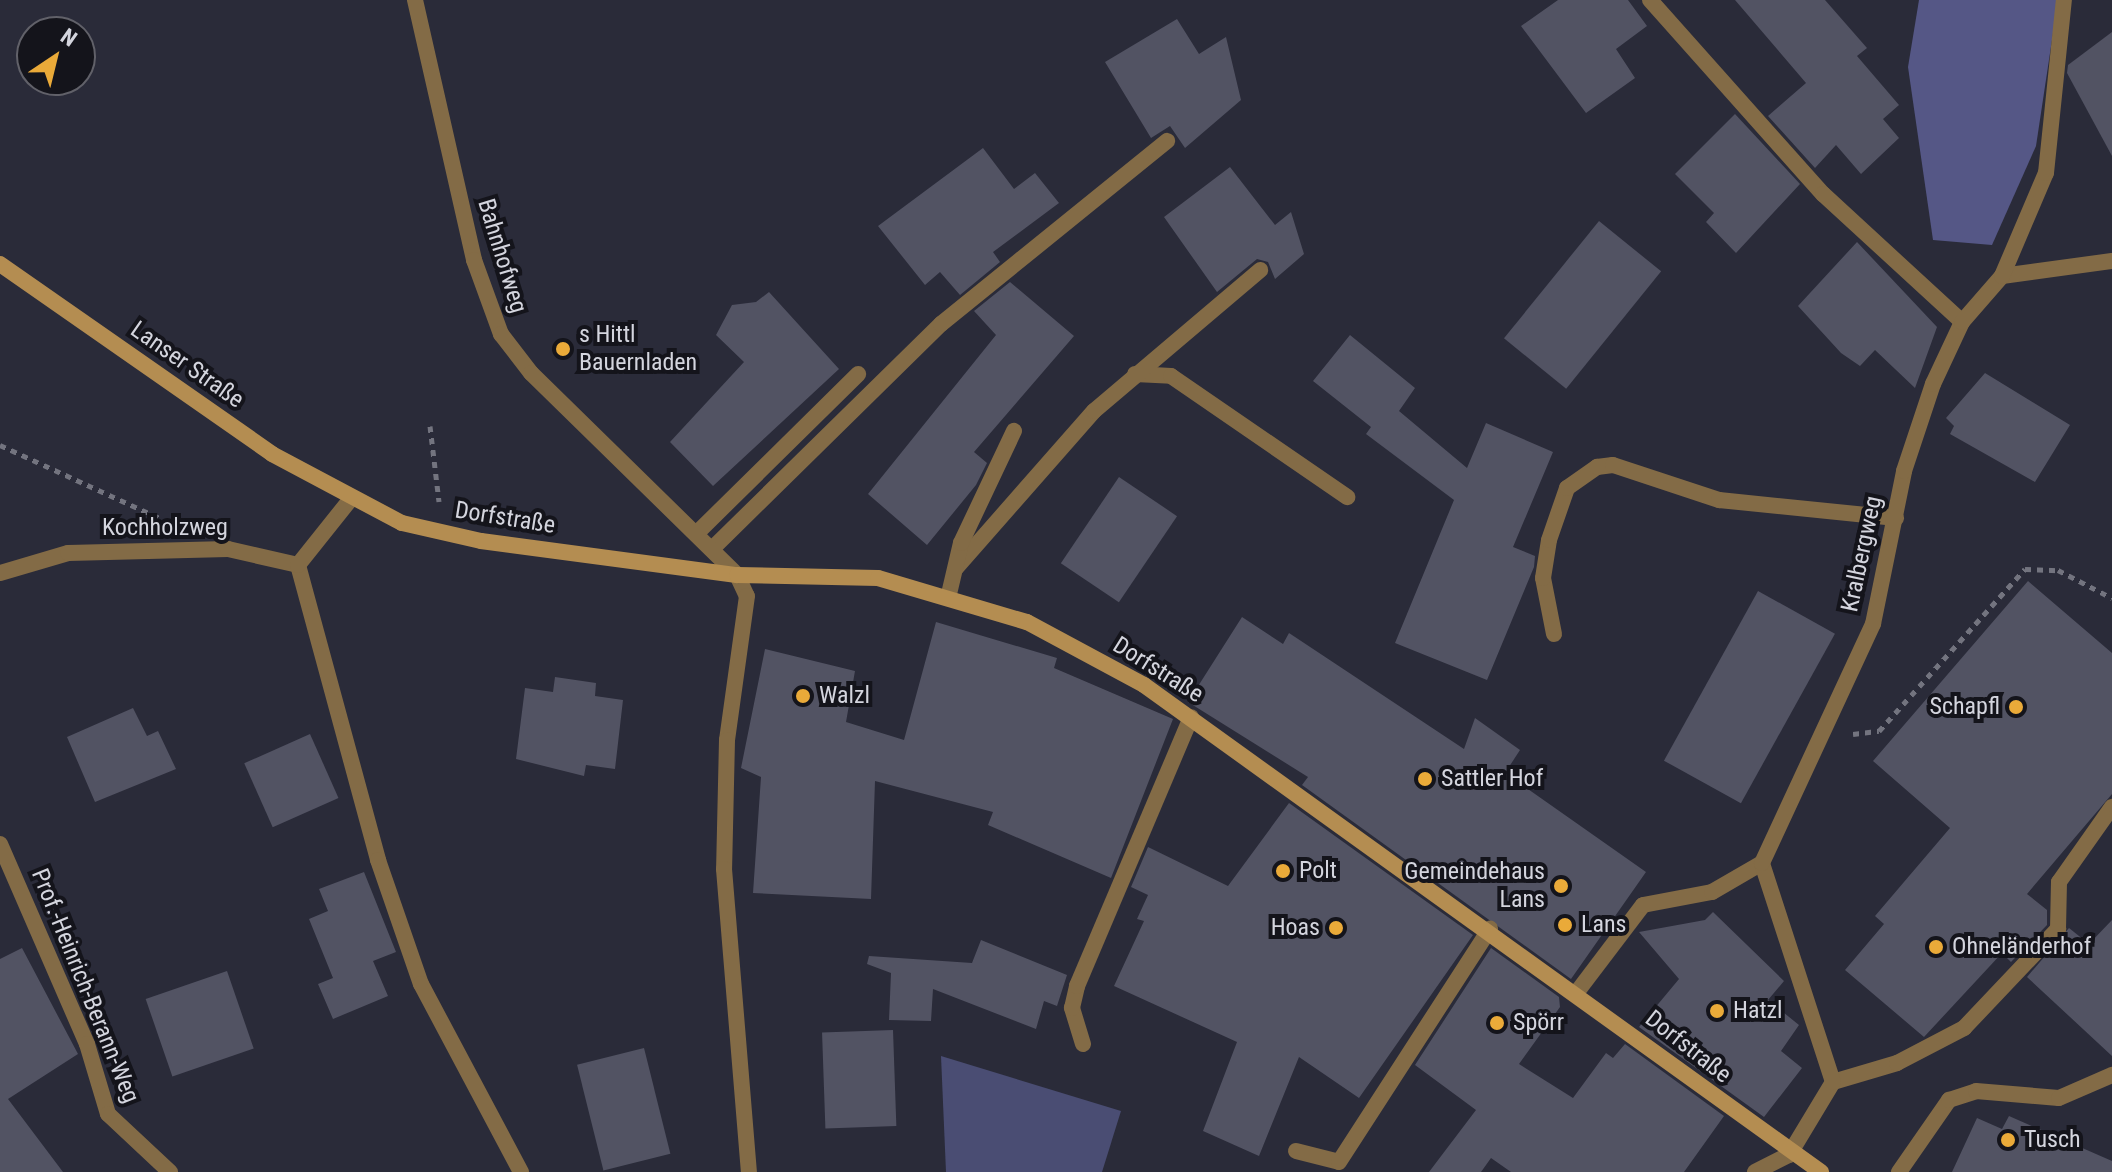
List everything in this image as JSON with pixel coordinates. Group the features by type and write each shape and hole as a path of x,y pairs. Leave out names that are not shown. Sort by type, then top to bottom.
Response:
{"main road":[{"name":"Lanser Straße","path":"0,264 349,501"},
{"name":"Dorfstraße","path":"349,501 438,531 737,575 878,578 949,594 1027,622 1191,717 1577,992 1789,1155 1821,1172"}],"street":[{"name":"Bahnhofweg","path":"415,0 474,260 501,334 531,373 714,547 737,575"},
{"path":"1650,0 1823,194 1962,322"},
{"name":"Kralbergweg","path":"1762,863 1873,624 1921,413 1962,322 2002,276 2049,160 2064,0"},
{"path":"714,547 941,324 1167,141"},
{"path":"2002,276 2112,261"},
{"path":"956,568 1025,496 1062,443 1135,374 1260,270"},
{"path":"698,532 858,374"},
{"path":"1135,374 1171,376 1347,497"},
{"path":"949,594 956,568 1014,431"},
{"path":"1554,634 1543,578 1549,540 1567,488 1597,467 1613,465 1719,500 1896,518"},
{"path":"349,501 298,565 378,860 421,984 521,1172"},
{"name":"Kochholzweg","path":"0,573 68,553 228,549 298,565"},
{"path":"737,575 747,596 727,740 724,869 749,1172"},
{"path":"1083,1044 1072,1008 1077,986 1191,717"},
{"path":"1755,1172 1789,1155 1833,1082 1897,1063 1964,1028 2058,929 2059,882 2112,807"},
{"name":"Prof.-Heinrich-Berann-Weg","path":"0,844 87,1044 108,1114 170,1172"},
{"path":"1577,992 1643,905 1712,892 1762,863 1833,1082"},
{"path":"1296,1151 1339,1162 1490,929"},
{"path":"1899,1172 1949,1100 1976,1091 2059,1098 2112,1075"}],"path":[{"path":"430,426 438,531"},
{"path":"0,445 171,523"},
{"path":"1817,739 1879,731 2025,569 2058,570 2112,598"}],"shaded area":[{"path":"1919,0 2058,0 2036,146 1992,245 1933,240 1908,67"},
{"path":"941,1056 1121,1111 1102,1172 946,1172"}],"building":[{"path":"1558,0 1628,0 1647,26 1616,49 1635,78 1586,113 1521,26"},
{"path":"1735,0 1825,0 1867,48 1857,56 1899,105 1883,119 1899,138 1861,174 1836,145 1815,168 1768,116 1806,83"},
{"path":"1177,19 1199,54 1226,37 1241,100 1185,148 1170,126 1151,138 1105,62"},
{"path":"2112,32 2112,156 2067,73 2068,65"},
{"path":"1735,114 1800,184 1736,253 1706,222 1714,213 1675,174"},
{"path":"983,148 1014,189 1035,173 1059,203 993,252 1000,262 960,295 940,272 925,285 878,226"},
{"path":"1230,167 1275,225 1291,212 1304,254 1275,279 1268,262 1257,259 1217,292 1164,217"},
{"path":"1599,221 1661,271 1566,389 1504,338"},
{"path":"1857,242 1937,327 1915,388 1875,350 1860,366 1841,353 1798,306"},
{"path":"1010,282 1074,336 974,452 987,463 976,485 927,545 868,494 996,335 974,311"},
{"path":"769,292 839,369 713,486 670,442 744,362 716,335 732,305 756,302"},
{"path":"1350,335 1415,388 1399,411 1467,468 1486,423 1553,452 1513,547 1535,556 1534,567 1487,680 1395,643 1454,500 1366,434 1371,427 1313,381"},
{"path":"1985,373 2070,425 2035,482 1950,434 1954,426 1946,418"},
{"path":"1119,477 1177,516 1119,602 1061,563"},
{"name":"Schapfl","path":"2028,581 2112,653 2112,794 2027,894 2047,910 2047,925 2011,962 2002,953 1924,1037 1845,970 1884,924 1875,916 1950,828 1873,761"},
{"path":"1758,591 1835,634 1741,803 1664,761"},
{"path":"1242,617 1283,644 1289,633 1464,749 1475,718 1520,750 1505,773 1646,872 1571,979 1302,785 1308,777 1188,702"},
{"path":"936,622 1057,658 1054,668 1173,719 1111,878 988,825 993,812 875,781 871,899 753,893 761,777 741,768 765,649 855,671 846,722 904,740"},
{"path":"555,677 596,683 595,696 623,700 615,769 586,765 584,776 516,759 525,688 553,692"},
{"path":"133,708 147,736 158,731 176,769 95,802 67,737"},
{"path":"310,734 338,798 273,827 244,763"},
{"path":"1289,803 1473,935 1359,1098 1299,1057 1259,1156 1203,1131 1237,1042 1114,986 1144,921 1137,919 1148,895 1131,887 1148,847 1228,886"},
{"path":"364,872 396,952 373,961 388,996 333,1019 318,984 333,978 309,919 328,911 319,889"},
{"name":"Hatzl","path":"1713,912 1784,981 1768,1000 1799,1025 1781,1051 1802,1068 1764,1117 1639,1027 1679,979 1639,932 1705,920"},
{"path":"2112,920 2112,1056 2027,977 2069,928 2089,944"},
{"path":"981,940 1067,975 1057,1006 1044,1001 1036,1029 933,989 931,1021 889,1020 891,973 867,964 869,956 972,963"},
{"path":"22,948 78,1054 8,1099 63,1172 0,1172 0,959"},
{"path":"1491,948 1559,997 1560,1007 1519,1064 1573,1098 1606,1053 1613,1058 1625,1044 1724,1116 1684,1172 1511,1172 1491,1158 1481,1172 1429,1172 1476,1110 1415,1065"},
{"path":"227,971 254,1049 172,1077 146,999"},
{"path":"893,1030 896,1126 825,1128 822,1032"},
{"path":"644,1048 670,1154 603,1170 577,1065"},
{"name":"Tusch","path":"2009,1116 2112,1161 2112,1172 1952,1172 1977,1118 2002,1129"}],"place":[{"name":"s Hittl Bauernladen","path":"563,349"},
{"name":"Walzl","path":"803,696"},
{"name":"Schapfl","path":"2016,707"},
{"name":"Sattler Hof","path":"1425,779"},
{"name":"Polt","path":"1283,871"},
{"name":"Gemeindehaus Lans","path":"1561,886"},
{"name":"Lans","path":"1565,925"},
{"name":"Hoas","path":"1336,928"},
{"name":"Ohneländerhof","path":"1936,947"},
{"name":"Hatzl","path":"1717,1011"},
{"name":"Spörr","path":"1497,1023"},
{"name":"Tusch","path":"2008,1140"}]}
